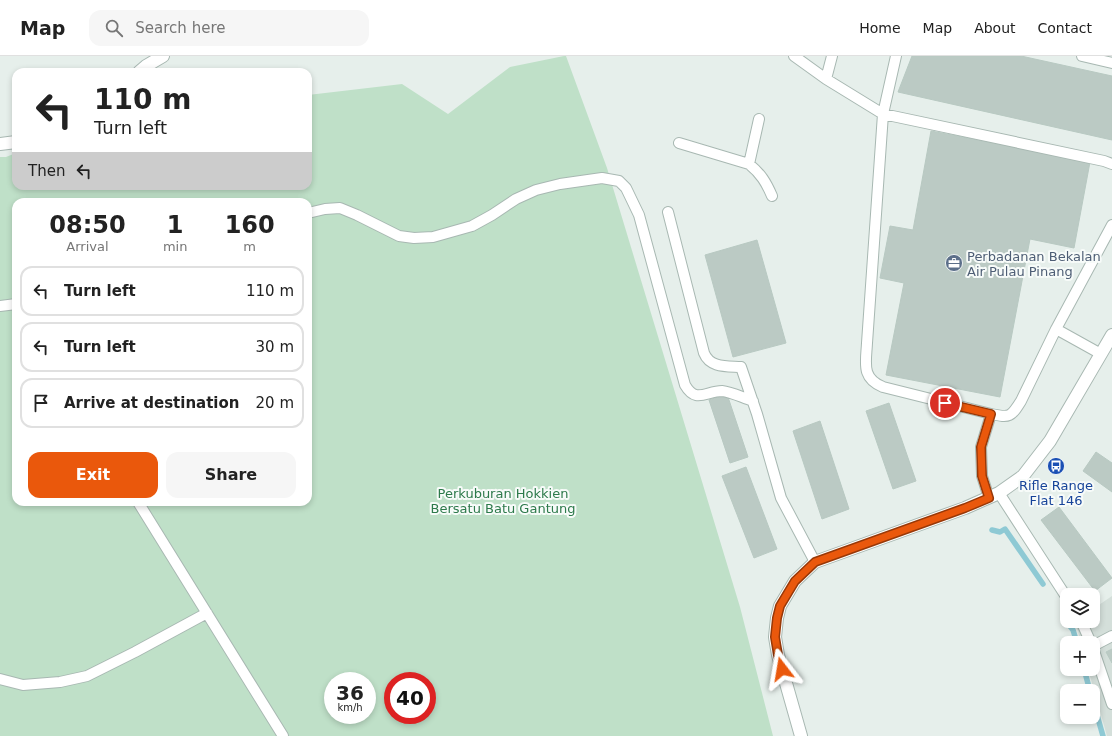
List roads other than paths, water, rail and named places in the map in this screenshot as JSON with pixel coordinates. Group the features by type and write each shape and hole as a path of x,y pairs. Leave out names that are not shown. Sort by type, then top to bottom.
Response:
{"street":[{"path":"144,68 164,56"},
{"path":"0,144 12,142"},
{"path":"801,736 778,655 775,637 780,606 795,581 815,562 965,508 994,496 1012,485 1023,476 1047,446 1112,335"}],"lane":[{"path":"794,56 826,79 883,114 1104,161 1112,164"},
{"path":"826,79 832,56"},
{"path":"896,56 883,114 867,343 866,369 869,377 875,384 1004,417 1011,415 1022,401 1056,329 1112,225"},
{"path":"1082,56 1112,62"},
{"path":"749,164 759,119"},
{"path":"680,143 749,164 757,170 765,181 772,196"},
{"path":"312,212 324,209 340,208 398,236 414,238 433,237 472,226 516,199 536,190 560,184 602,178 619,181 626,188 639,215 686,385 689,390 694,394 700,395 723,391 753,401"},
{"path":"668,212 704,353 709,361 714,364 741,367 753,401 782,498 815,562"},
{"path":"0,306 12,305"},
{"path":"1056,329 1101,354"},
{"path":"991,414 981,447 982,476 994,496 1060,588"},
{"path":"141,506 283,736"},
{"path":"0,679 23,685 60,682 87,676 208,613"},
{"path":"1100,643 1112,636"},
{"path":"1100,668 1112,704"}],"waterway":[{"path":"992,530 1000,532 1005,529 1043,584"},
{"path":"1071,628 1075,636"},
{"path":"1086,676 1088,684"},
{"path":"1100,724 1103,736"}],"place":[{"name":"Perbadanan Bekalan Air Pulau Pinang","path":"954,263"},
{"name":"Rifle Range Flat 146","path":"1056,466"}],"park label":[{"name":"Perkuburan Hokkien Bersatu Batu Gantung","path":"503,500"}]}
